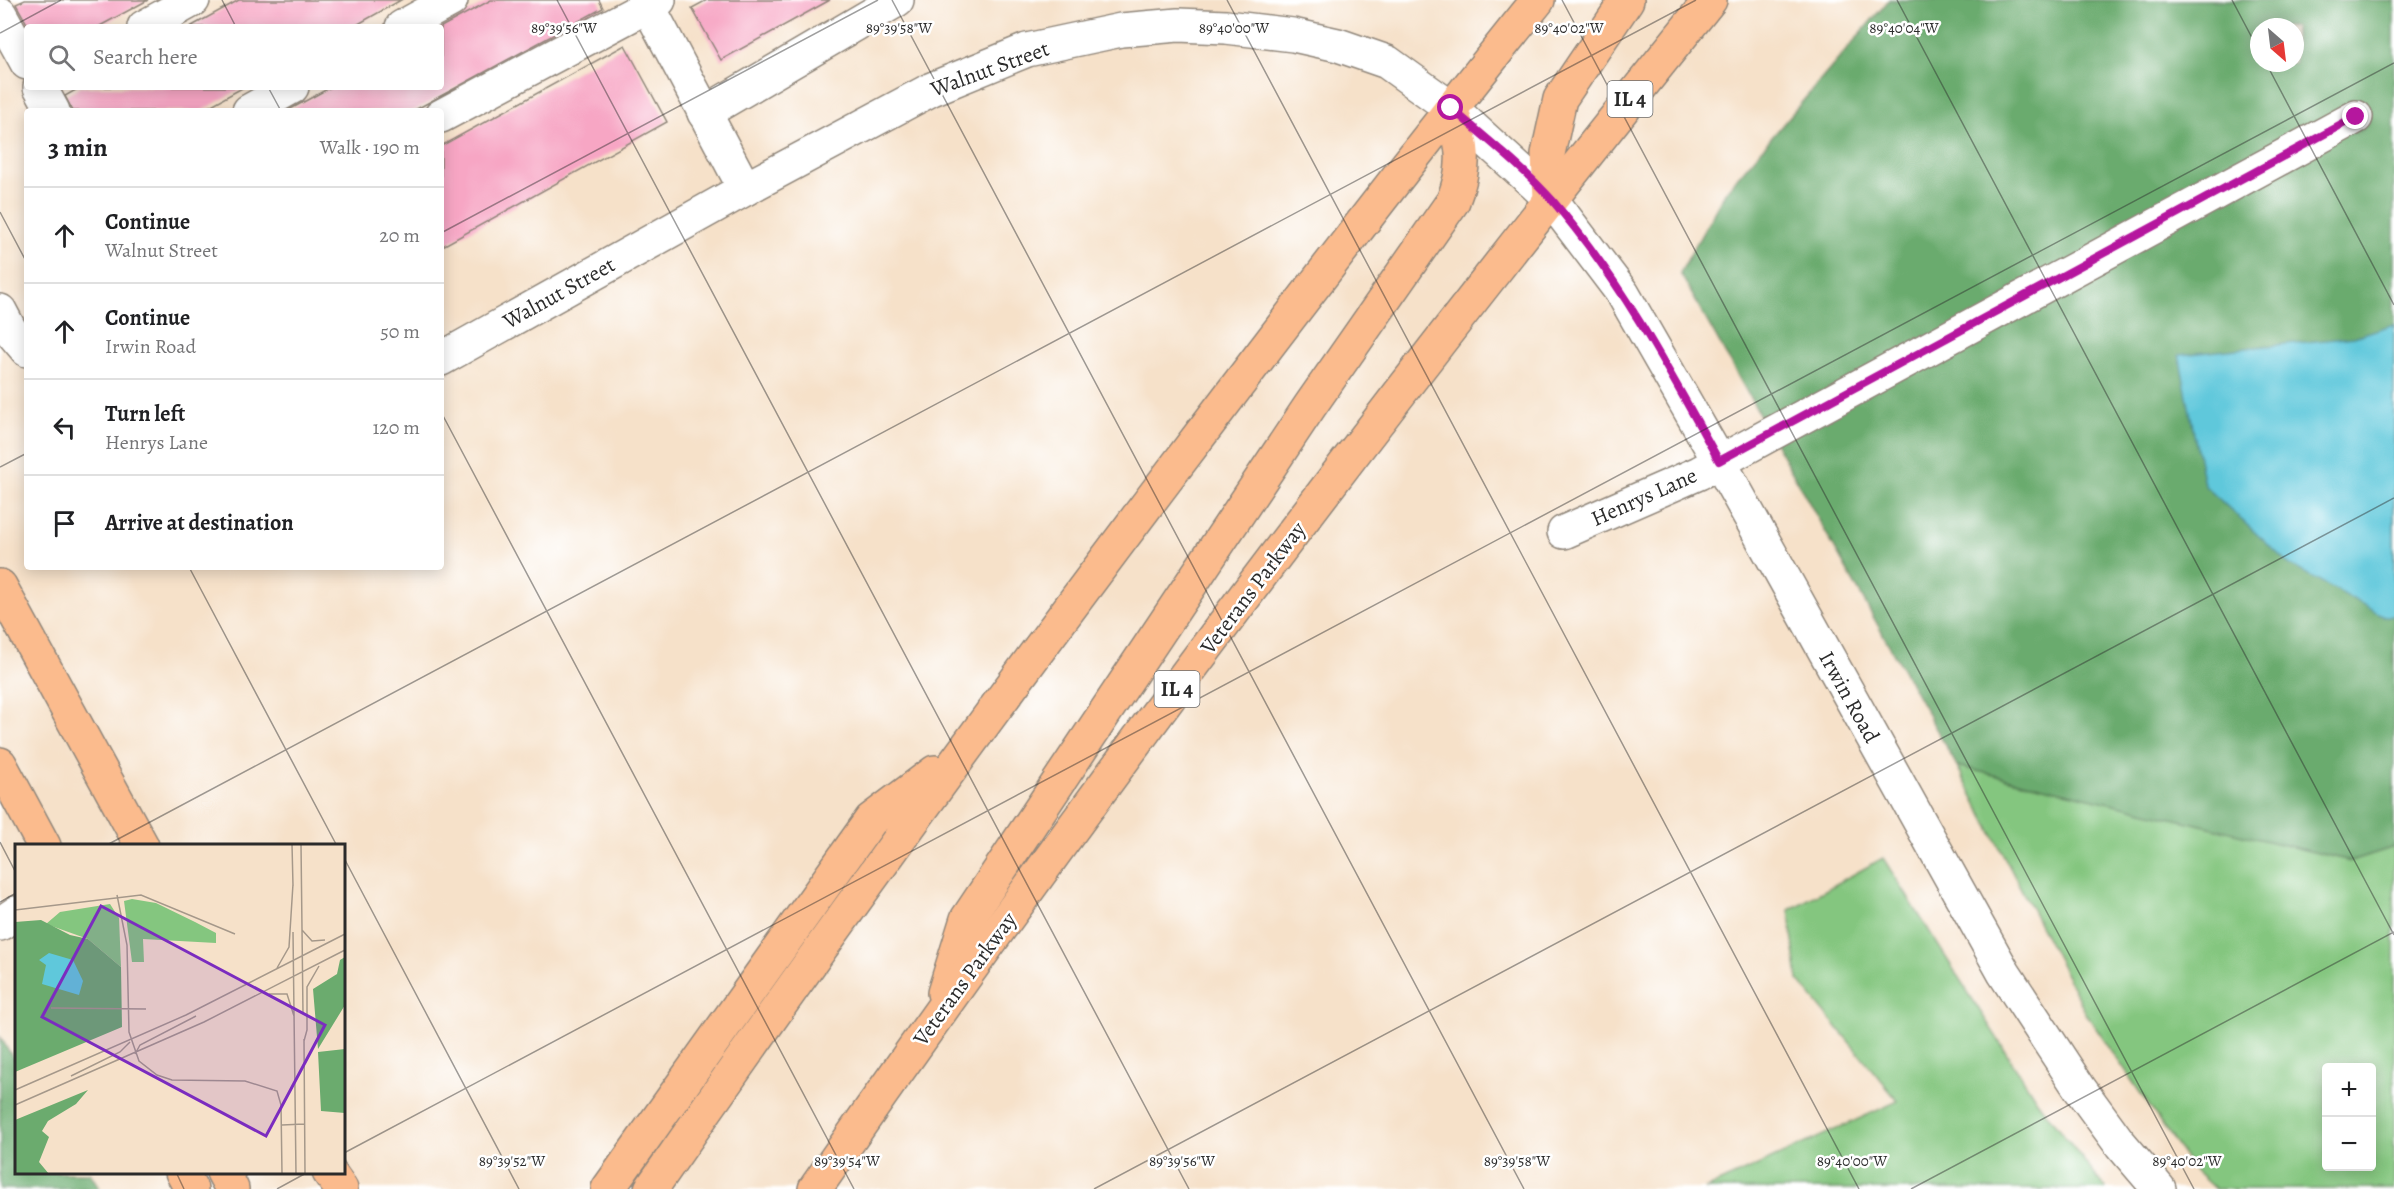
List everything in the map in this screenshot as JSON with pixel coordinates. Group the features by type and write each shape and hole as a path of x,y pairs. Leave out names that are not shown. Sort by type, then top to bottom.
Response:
{"main road":[{"path":"651,1189 738,1062 961,753 1260,356 1451,108 1538,0"},
{"path":"1550,198 1548,154 1560,99 1584,60 1627,0"},
{"name":"Veterans Parkway","path":"815,1189 937,1016 1206,649 1550,198 1710,0"},
{"path":"937,1016 967,919 1310,406 1454,201 1463,176 1464,148 1451,108"},
{"path":"0,586 141,844"},
{"path":"608,1189 871,820 961,753"},
{"path":"0,764 43,844"},
{"path":"183,1174 191,1189"},
{"path":"224,1174 232,1189"},
{"path":"322,1174 330,1189"},
{"path":"329,1174 341,1189"}],"street":[{"path":"149,24 193,0"},
{"path":"407,24 451,0"},
{"path":"704,113 897,0"},
{"path":"444,115 650,2 704,113 745,189"},
{"path":"0,14 24,58"},
{"name":"Walnut Street","path":"444,357 745,189 932,89 1027,50 1121,30 1178,25 1226,27 1293,35 1338,45 1387,62 1451,108 1550,198"},
{"path":"42,90 51,108"},
{"path":"254,108 287,90"},
{"name":"Henrys Lane","path":"1564,532 1719,461 2356,117"},
{"name":"Irwin Road","path":"1550,198 1623,294 1719,461 2004,973 2080,1089 2118,1141 2159,1189"},
{"path":"0,311 10,330 24,346"},
{"path":"0,924 15,914"}],"green space":[{"path":"1889,0 2394,0 2394,847 2351,861 1957,766 1680,273 1726,191"},
{"path":"1957,766 2351,861 2394,847 2394,1189 2215,1189 2191,1167 2087,1015"},
{"path":"1883,858 2037,1101 2106,1189 1705,1189 1898,1101 1798,980 1789,910"},
{"path":"0,1037 15,1060 15,1174 91,1174 100,1189 0,1189"}],"water":[{"path":"2394,324 2394,616 2384,616 2290,565 2204,485 2179,355 2354,337"}],"building":[{"path":"25,0 148,0 104,24 27,24 16,4"},
{"path":"239,0 401,0 358,24 195,24"},
{"path":"491,0 599,0 603,8 419,108 292,108 326,90 444,90 444,25"},
{"path":"707,0 830,0 721,60 692,8"},
{"path":"625,45 667,122 444,245 444,144"},
{"path":"76,90 239,90 206,108 71,108 65,96"}],"route":[{"path":"1451,108 1550,198 1601,261 1675,382 1719,461 2356,117"}]}
